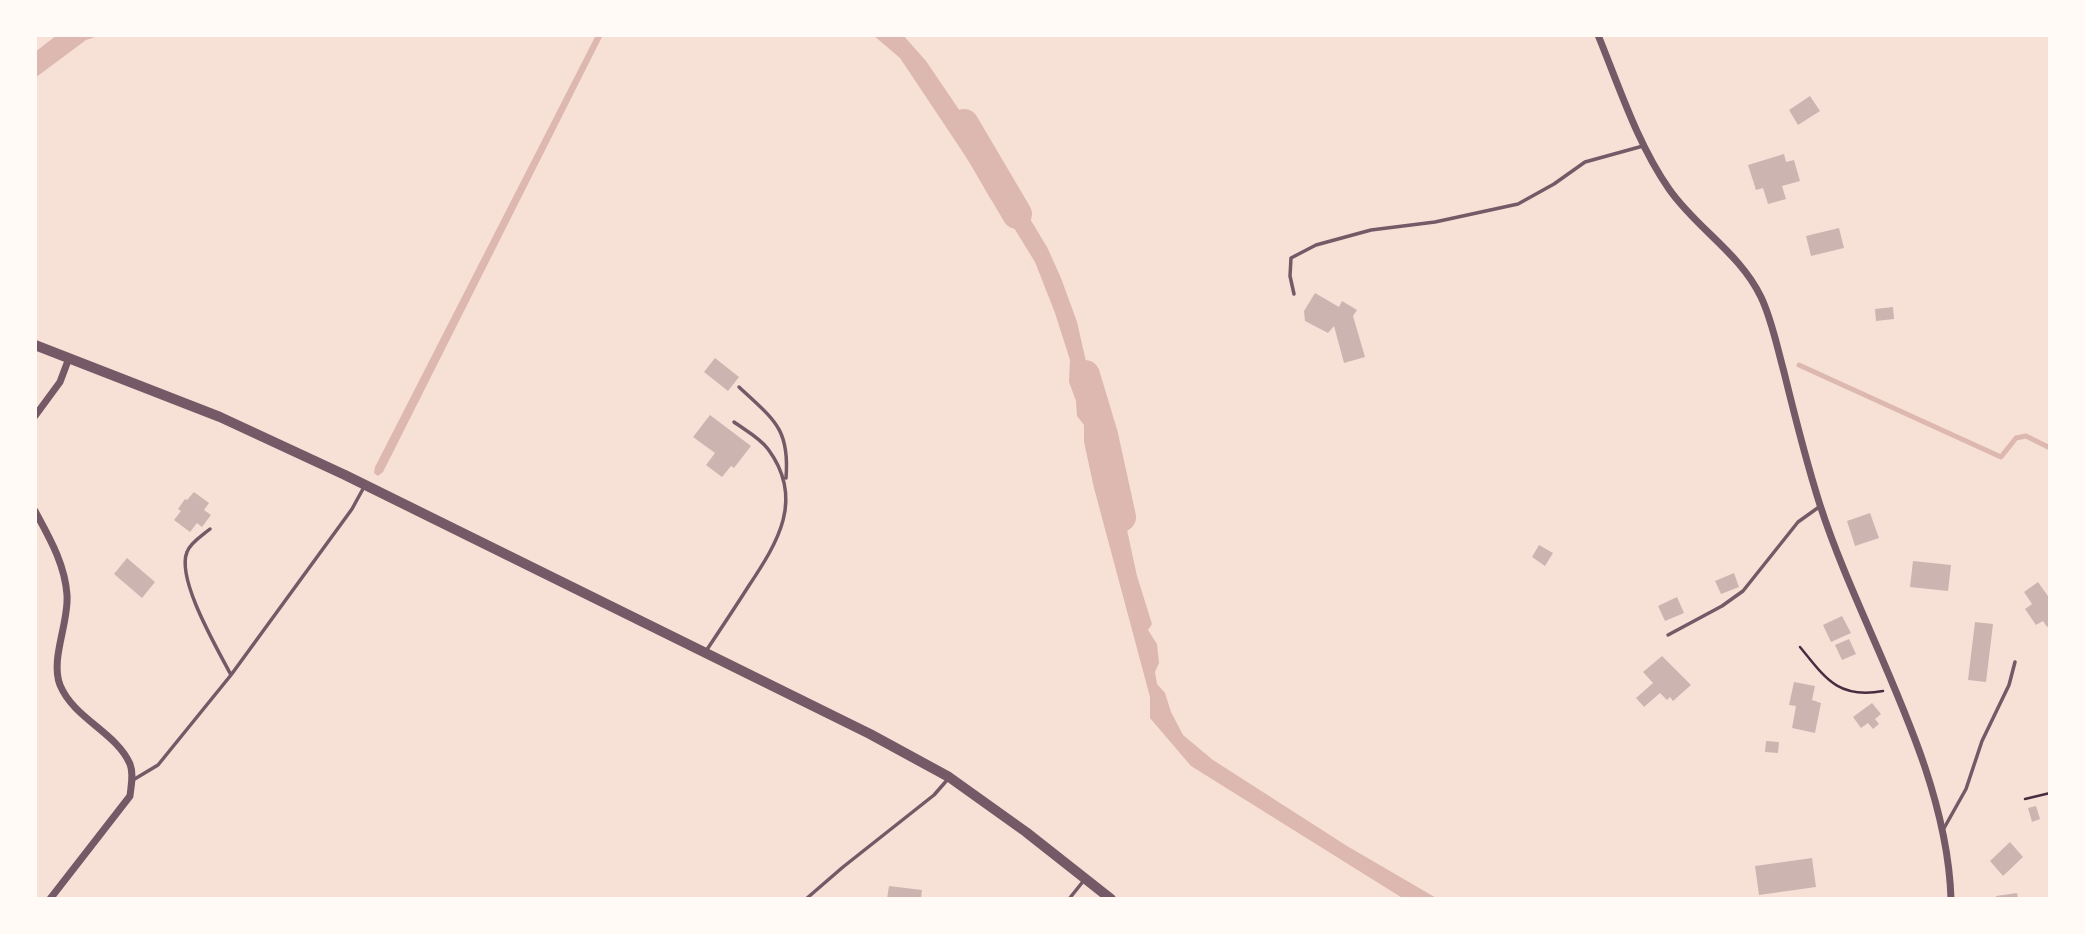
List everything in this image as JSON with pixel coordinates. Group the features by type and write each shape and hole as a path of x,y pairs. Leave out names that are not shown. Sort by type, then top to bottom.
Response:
{"street":[{"path":"1598,35 1644,145 1667,187 1685,211 1740,264 1760,295 1775,340 1820,506 1933,791 1950,866 1951,899"},
{"path":"35,345 220,417 366,485 870,734 949,777 1086,877 1111,899"},
{"path":"35,416 60,382 69,358"},
{"path":"35,511 63,571 67,596 64,632 57,663 59,682 67,700 114,743 130,764 132,781 130,796 51,898"}],"lane":[{"path":"1294,295 1290,276 1291,258 1316,245 1371,230 1435,222 1518,204 1554,184 1585,162 1644,145"},
{"path":"705,652 774,548 785,519 788,453 782,433 766,412 739,387"},
{"path":"734,422 766,447 785,480"},
{"path":"132,781 158,765 231,675 352,509 366,485"},
{"path":"1668,635 1722,606 1743,591 1798,522 1820,506"},
{"path":"210,529 187,549 184,563 195,603 231,675"},
{"path":"1943,830 1966,789 1982,741 2009,685 2015,662"},
{"path":"806,899 843,867 911,816 949,777"},
{"path":"1069,899 1086,877"}],"path":[{"path":"1800,648 1826,679 1844,691 1868,694 1893,689"},
{"path":"2025,799 2050,793"}],"shaded area":[{"path":"57,35 101,35 86,40 35,78 35,52"},
{"path":"596,35 603,35 383,472 378,476 374,473 375,467"},
{"path":"873,35 903,35 926,61 966,120 994,174 1021,204 1047,247 1061,278 1077,322 1090,379 1099,430 1099,448 1119,493 1137,576 1152,624 1148,630 1157,644 1157,684 1165,693 1183,735 1213,760 1347,846 1438,899 1404,899 1191,766 1150,718 1150,697 1094,488 1084,442 1084,425 1077,416 1076,401 1069,382 1070,360 1035,262 1014,228 990,198 974,169 900,58"}],"building":[{"path":"1810,96 1820,111 1798,125 1789,110"},
{"path":"1784,154 1786,162 1794,160 1800,181 1782,186 1786,199 1768,204 1763,188 1756,190 1748,165"},
{"path":"1839,228 1844,248 1811,256 1806,236"},
{"path":"1315,293 1339,307 1342,301 1357,310 1353,316 1365,357 1344,363 1334,326 1328,333 1305,321 1304,311"},
{"path":"1893,307 1894,319 1876,321 1875,309"},
{"path":"715,358 739,377 728,391 704,372"},
{"path":"710,415 751,446 734,468 731,466 722,477 706,465 715,453 693,437"},
{"path":"194,492 209,503 204,510 211,515 202,527 197,523 190,532 174,520 185,499"},
{"path":"1870,513 1879,538 1855,546 1847,521"},
{"path":"1539,545 1553,553 1545,566 1532,557"},
{"path":"127,558 155,582 142,598 114,574"},
{"path":"1913,561 1951,565 1948,591 1910,587"},
{"path":"1734,573 1739,587 1721,594 1715,581"},
{"path":"2038,582 2050,599 2050,625 2047,627 2043,621 2036,625 2025,609 2032,604 2024,592"},
{"path":"1677,597 1684,613 1665,621 1658,606"},
{"path":"1842,616 1851,633 1831,642 1823,625"},
{"path":"1975,622 1993,624 1986,682 1968,680"},
{"path":"1849,639 1856,654 1842,660 1835,645"},
{"path":"1662,656 1691,685 1673,701 1670,697 1667,700 1660,693 1644,707 1636,698 1653,683 1643,672"},
{"path":"1794,682 1815,686 1812,700 1821,703 1815,733 1792,728 1796,706 1789,705"},
{"path":"1872,703 1881,714 1875,719 1879,724 1873,729 1868,723 1861,728 1853,717"},
{"path":"1766,741 1779,742 1778,753 1765,752"},
{"path":"2036,806 2040,819 2032,822 2028,808"},
{"path":"2010,842 2023,857 2003,876 1990,861"},
{"path":"1812,858 1816,887 1759,895 1755,866"},
{"path":"889,886 922,890 921,899 887,899"},
{"path":"2017,893 2018,899 1996,899 1996,896"}],"waterway":[{"path":"964,124 1017,214"},
{"path":"1799,365 2001,457 2016,438 2026,436 2050,448"},
{"path":"1085,375 1103,435 1121,517"}]}
